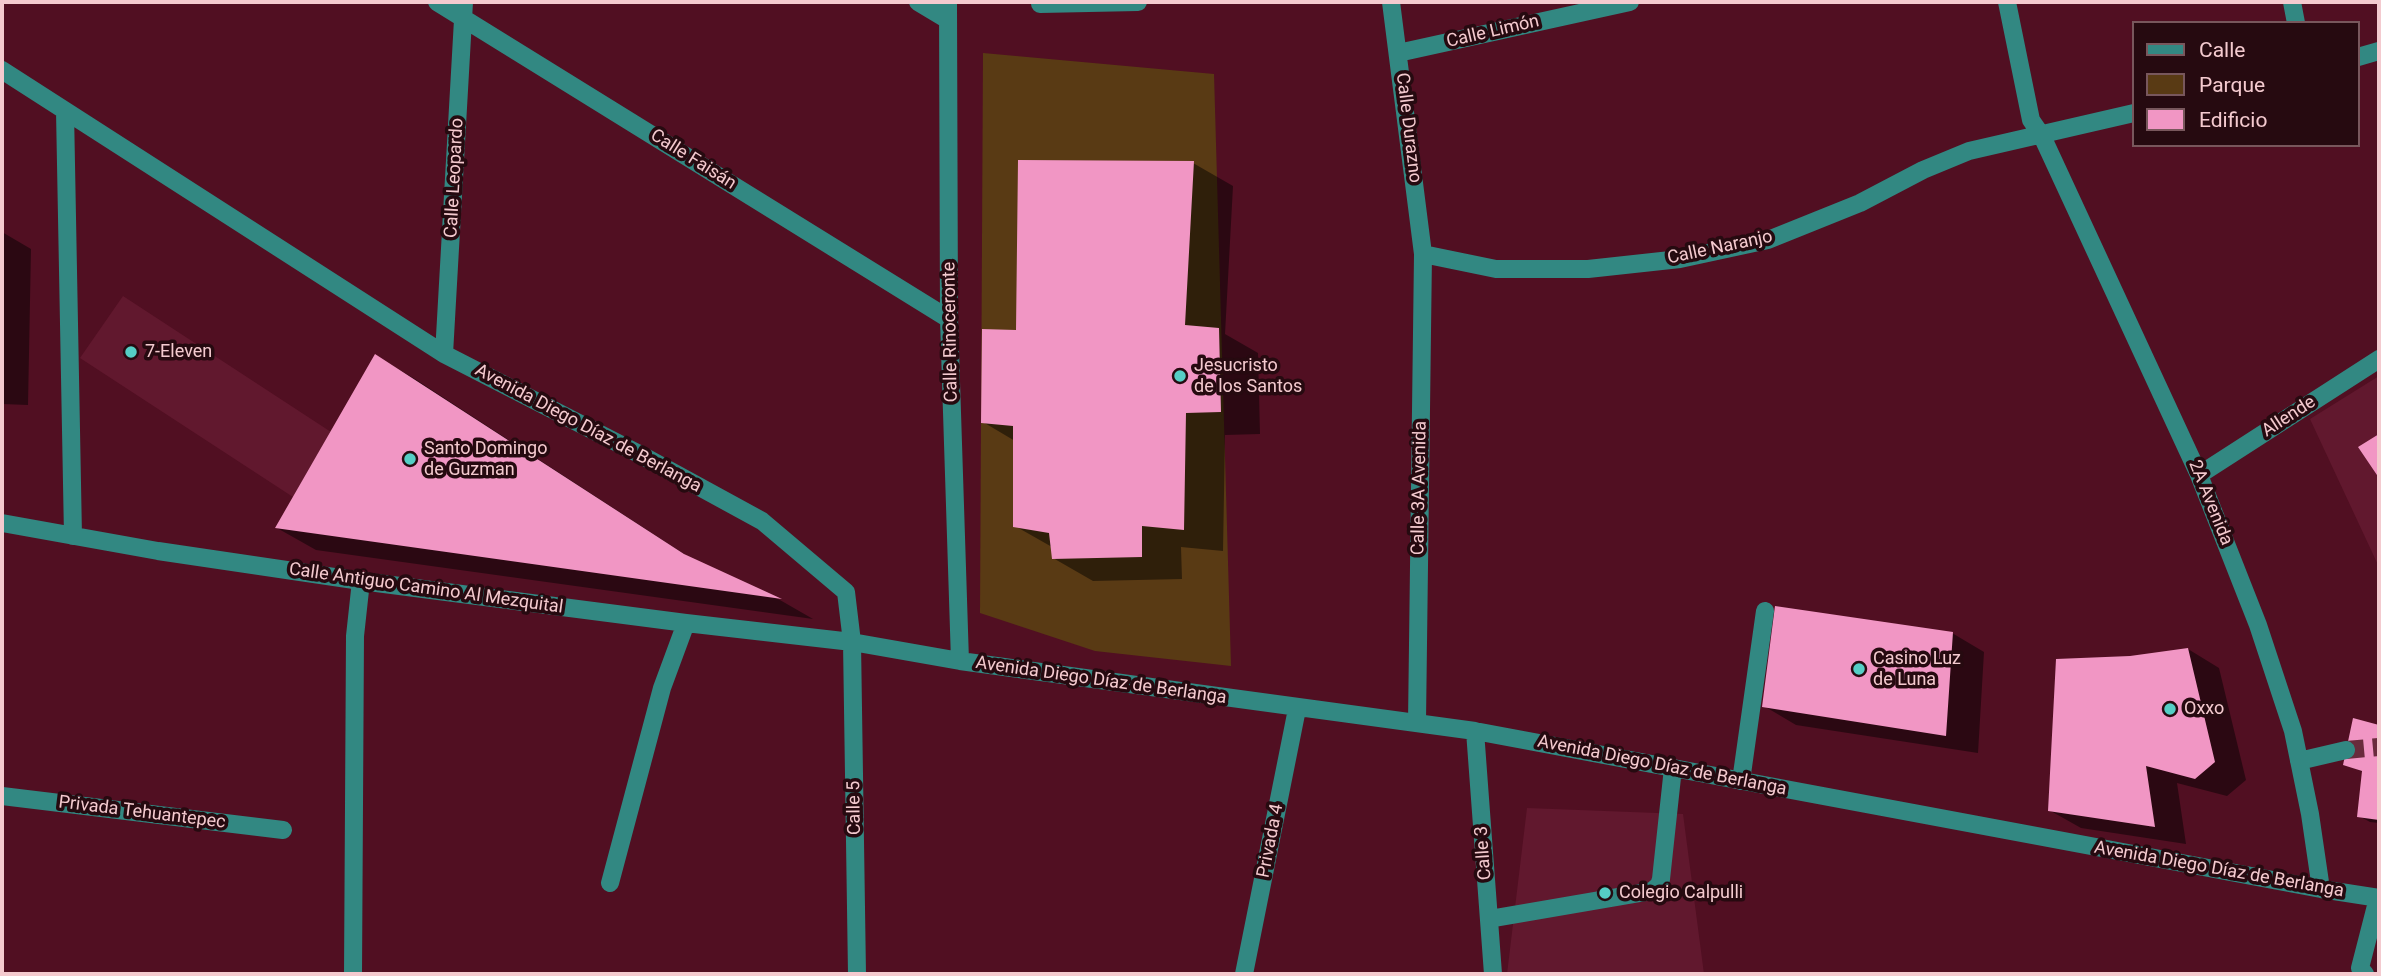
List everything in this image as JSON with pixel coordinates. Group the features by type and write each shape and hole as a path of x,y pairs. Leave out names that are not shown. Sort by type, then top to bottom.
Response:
{"street":[{"name":"Calle Faisán","path":"437,2 464,10 949,319"},
{"path":"918,2 948,11"},
{"path":"1040,2 1138,2"},
{"name":"Calle Durazno","path":"1391,2 1423,254"},
{"name":"Calle Limón","path":"1398,53 1630,2"},
{"name":"2A Avenida","path":"2007,2 2031,120 2042,136 2199,475 2258,625 2300,761 2321,889"},
{"path":"2292,2 2296,21"},
{"name":"Calle Leopardo","path":"444,354 464,10"},
{"name":"Calle Rinoceronte","path":"948,11 949,319 960,661"},
{"path":"2360,56 2379,51"},
{"name":"Avenida Diego Díaz de Berlanga","path":"2,71 444,354 643,456 762,522 846,592 852,642 960,661 1297,709 1475,731 2379,898"},
{"path":"65,111 74,536"},
{"name":"Calle Naranjo","path":"1423,254 1496,269 1588,269 1680,259 1768,240 1860,203 1923,170 1969,152 2132,114"},
{"name":"Calle 3A Avenida","path":"1417,722 1423,254"},
{"name":"Allende","path":"2199,475 2379,359"},
{"name":"Calle Antiguo Camino Al Mezquital","path":"2,523 361,581 852,642"},
{"path":"353,974 355,636 361,581"},
{"path":"1741,781 1765,611"},
{"path":"610,883 662,688 686,623"},
{"name":"Calle 5","path":"852,642 857,974"},
{"name":"Privada 4","path":"1244,974 1297,709"},
{"name":"Calle 3","path":"1475,731 1493,974"},
{"path":"2300,761 2346,750"},
{"path":"1489,919 1652,891 1661,879 1673,768"},
{"name":"Privada Tehuantepec","path":"2,796 283,830"},
{"path":"2365,974 2360,968 2379,898"}],"shaded area":[{"path":"123,296 331,432 293,497 80,358"},
{"path":"2379,376 2379,567 2310,419"},
{"name":"Colegio Calpulli","path":"1527,808 1683,814 1704,974 1507,974"}],"green space":[{"path":"983,53 1214,74 1231,666 1095,651 980,613"}],"building":[{"path":"1018,160 1194,161 1185,325 1219,328 1221,412 1186,413 1184,530 1142,526 1142,557 1052,559 1049,533 1013,527 1013,426 981,423 982,329 1016,330"},
{"name":"Santo Domingo de Guzman","path":"375,354 684,554 782,599 275,528"},
{"path":"2379,434 2379,478 2358,447"},
{"name":"Casino Luz de Luna","path":"1775,606 1953,632 1946,736 1762,707"},
{"path":"2188,648 2215,762 2195,779 2146,766 2155,827 2048,811 2056,659 2130,656"},
{"path":"2353,718 2379,725 2379,820 2357,817 2362,771 2343,765"}],"tunnel":[{"path":"2346,750 2379,747"}],"place":[{"name":"7-Eleven","path":"131,352"},
{"name":"Jesucristo de los Santos","path":"1180,376"},
{"name":"Santo Domingo de Guzman","path":"410,459"},
{"name":"Casino Luz de Luna","path":"1859,669"},
{"name":"Oxxo","path":"2170,709"},
{"name":"Colegio Calpulli","path":"1605,893"}]}
